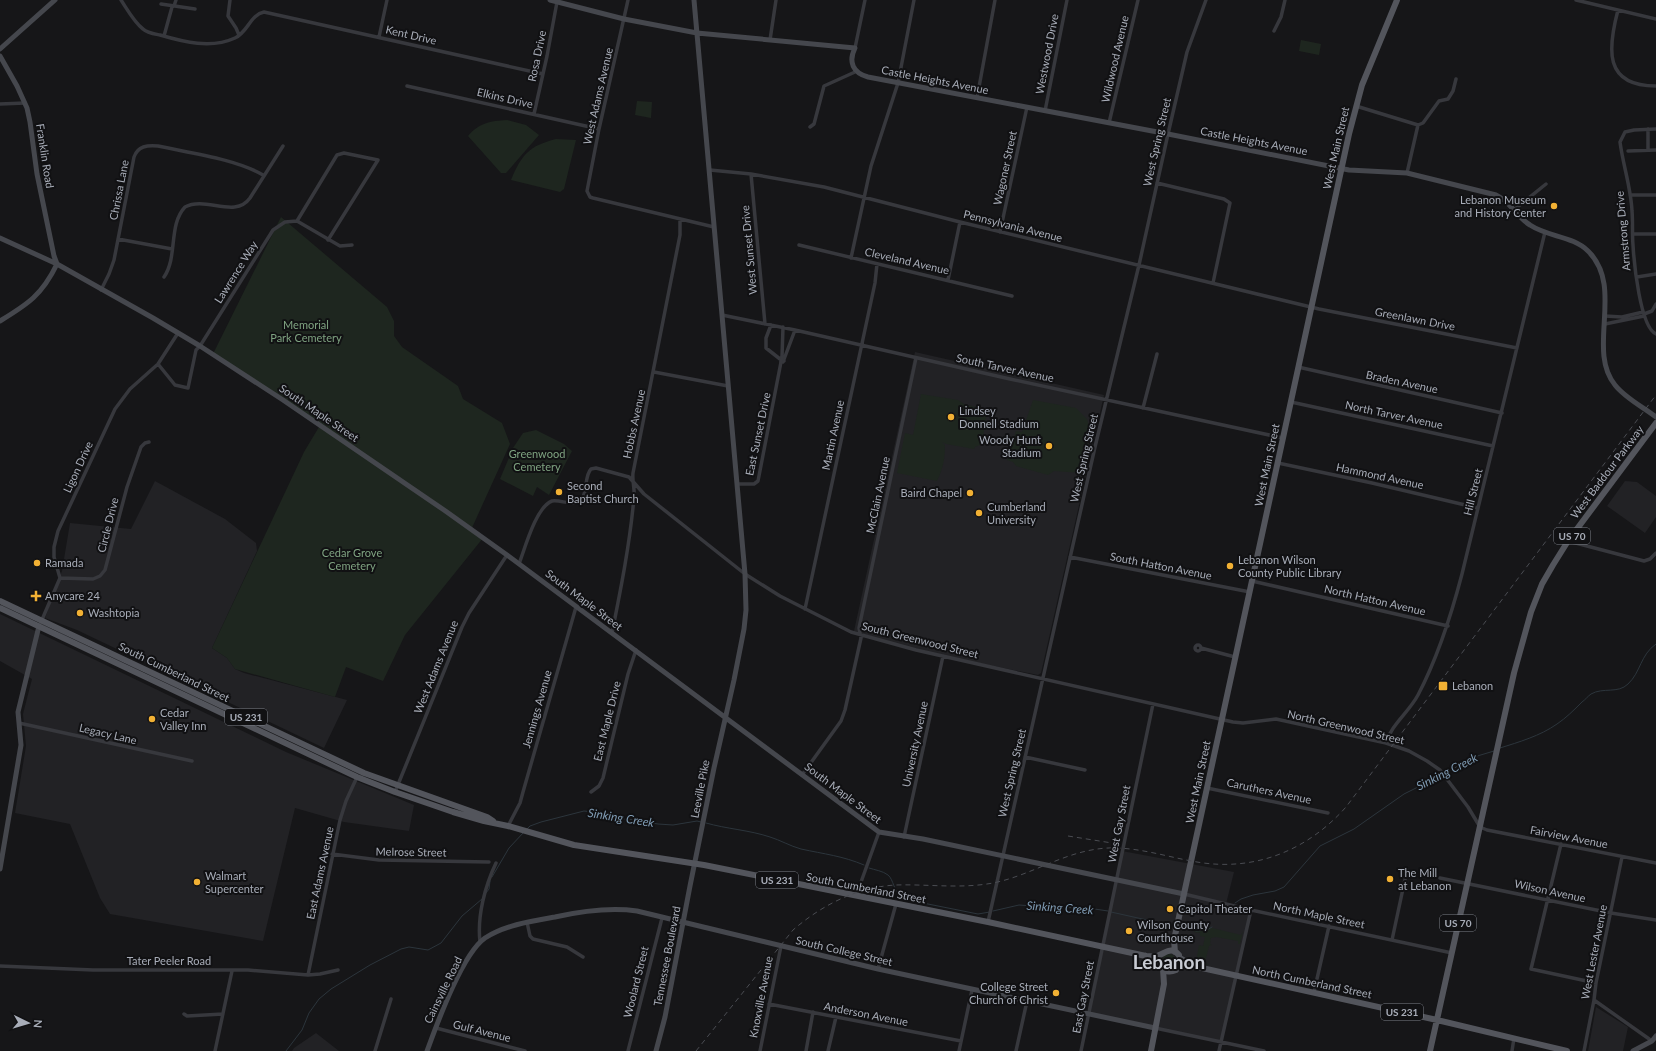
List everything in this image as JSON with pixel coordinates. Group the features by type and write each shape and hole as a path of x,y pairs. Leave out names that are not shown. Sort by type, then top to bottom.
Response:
{"main road":[{"name":"West Main Street","path":"1175,952 1174,940 1341,168 1356,106 1368,69 1397,0"},
{"name":"West Baddour Parkway","path":"1480,827 1520,648 1531,612 1542,584 1568,541 1656,423"},
{"name":"South Cumberland Street","path":"0,601 40,623 357,777 397,789 469,817 511,827 545,838 610,852 695,864 896,904 988,918 1102,947 1146,956 1157,956 1164,952"},
{"name":"South Cumberland Street","path":"0,608 40,623 397,789"},
{"name":"US 70","path":"1430,1051 1480,827"},
{"name":"West Main Street","path":"1164,952 1174,940"},
{"name":"US 231","path":"1164,952 1175,952 1180,958"},
{"path":"1151,1051 1164,984 1159,960 1164,952"},
{"path":"1146,956 1161,968"},
{"name":"North Cumberland Street","path":"1180,958 1193,966 1314,992 1567,1051"},
{"path":"1164,984 1176,970 1180,963 1180,958"},
{"name":"North Cumberland Street","path":"1176,970 1193,966"},
{"name":"US 231","path":"1161,968 1169,972 1176,970"}],"street":[{"path":"0,49 55,0"},
{"path":"121,0 142,29 189,43 202,44 225,41 239,35 228,16 230,0"},
{"path":"164,36 172,7 174,6 176,0"},
{"path":"379,37 387,0"},
{"path":"550,0 624,19 697,33 855,48"},
{"name":"West Adams Avenue","path":"628,0 587,185 589,196 680,219"},
{"name":"Leeville Pike","path":"694,0 745,574 746,617 695,864"},
{"path":"770,40 776,0"},
{"path":"810,127 814,124 824,86 855,72 852,59 865,0"},
{"path":"851,258 863,197 873,158 898,83 914,0"},
{"path":"977,98 995,0"},
{"name":"Westwood Drive","path":"1045,111 1067,0"},
{"name":"Wildwood Avenue","path":"1109,122 1138,0"},
{"name":"West Spring Street","path":"988,918 1187,52 1206,0"},
{"path":"1274,31 1281,17 1285,0"},
{"path":"1576,0 1656,19"},
{"name":"Rosa Drive","path":"534,114 557,2"},
{"path":"161,4 195,9"},
{"path":"1618,10 1611,42 1613,62 1621,76 1627,80 1639,85 1656,86"},
{"name":"Kent Drive","path":"239,35 259,14 264,12 543,74"},
{"name":"Franklin Road","path":"0,56 25,103 30,122 37,174 57,264"},
{"name":"Castle Heights Avenue","path":"855,72 868,77 898,83 1109,122 1360,172 1407,173 1496,195 1505,200 1515,209 1524,221 1545,232 1579,244 1594,257 1600,268 1603,279 1606,316 1604,358 1607,372 1614,385 1656,416"},
{"path":"1407,173 1418,125 1422,123 1439,101 1448,99 1453,92 1456,79"},
{"name":"Elkins Drive","path":"407,86 599,129"},
{"path":"0,104 25,103"},
{"path":"1356,106 1418,125"},
{"name":"Wagoner Street","path":"1000,232 1027,107"},
{"path":"1648,129 1648,150"},
{"name":"Armstrong Drive","path":"1656,129 1625,132 1620,142 1630,195 1636,277 1644,314 1652,332 1656,334"},
{"name":"Chrissa Lane","path":"101,290 110,274 134,157 140,148 151,145 158,146 240,164 263,175"},
{"path":"164,277 169,267 178,218 185,207 199,203 230,208 239,207 246,203 283,146"},
{"path":"1628,151 1656,150"},
{"path":"328,240 378,160 344,152 337,155 297,221 328,240 340,246 352,246"},
{"name":"Pennsylvania Avenue","path":"710,170 751,174 816,186 1311,307"},
{"name":"West Sunset Drive","path":"751,174 765,324"},
{"path":"1157,183 1224,199 1230,203 1213,283"},
{"path":"1515,209 1546,184"},
{"path":"1630,195 1656,195"},
{"path":"680,219 714,226"},
{"name":"Hobbs Avenue","path":"612,633 627,557 635,494 632,481 680,235 680,219"},
{"name":"Lawrence Way","path":"158,364 175,385 188,388 196,350 200,346 273,230 285,222 297,221"},
{"path":"948,280 960,222"},
{"name":"Hill Street","path":"1386,744 1389,734 1418,695 1448,626 1502,413 1545,232"},
{"path":"1633,234 1656,234"},
{"name":"South Maple Street","path":"0,238 57,264 178,333 283,400 507,555 879,832 1184,894"},
{"path":"118,239 172,249"},
{"name":"Cleveland Avenue","path":"799,245 1012,296"},
{"path":"0,321 26,306 38,295 57,264"},
{"name":"Martin Avenue","path":"805,609 875,283 877,264"},
{"path":"1636,277 1656,274"},
{"path":"1605,324 1652,311 1656,304"},
{"name":"Greenlawn Drive","path":"1311,307 1517,348"},
{"path":"1652,311 1656,314"},
{"path":"1606,316 1622,317 1644,314"},
{"name":"South Tarver Avenue","path":"722,315 783,327 861,346 1283,438"},
{"path":"771,325 766,338 766,348 782,360"},
{"name":"East Sunset Drive","path":"737,484 754,484 758,482 782,360 783,327"},
{"name":"East Sunset Drive","path":"782,360 795,330"},
{"name":"Ligon Drive","path":"60,578 54,557 54,547 57,535 110,419 125,394 158,364 178,333"},
{"path":"1143,408 1157,354"},
{"name":"McClain Avenue","path":"802,775 841,721 845,710 860,636 859,628 916,358"},
{"name":"Braden Avenue","path":"1298,367 1502,413"},
{"path":"654,372 728,386"},
{"name":"North Tarver Avenue","path":"1291,402 1493,446"},
{"name":"Circle Drive","path":"60,578 93,579 100,576 105,570 130,478 141,447 145,443 149,442"},
{"name":"Hammond Avenue","path":"1278,464 1372,483 1478,508"},
{"path":"519,564 537,518 544,507 552,501 572,503 581,499 584,493 587,473 591,469 596,468 629,477 632,481"},
{"name":"South Greenwood Street","path":"632,481 656,503 745,574 765,588 860,636 1042,679 1222,719"},
{"path":"1568,541 1644,561 1650,559 1656,553"},
{"name":"West Adams Avenue","path":"397,789 469,612 507,555"},
{"name":"South Hatton Avenue","path":"1070,557 1250,592"},
{"path":"0,869 21,745 18,712 40,623 60,578"},
{"name":"North Hatton Avenue","path":"1252,581 1448,626"},
{"name":"Jennings Avenue","path":"511,827 514,815 524,792 576,607"},
{"path":"1201,648 1235,657"},
{"name":"East Maple Drive","path":"591,792 599,786 602,778 628,674 636,650"},
{"name":"University Avenue","path":"904,836 943,656"},
{"name":"West Gay Street","path":"1102,947 1153,704"},
{"name":"North Greenwood Street","path":"1222,719 1243,724 1276,719 1386,744 1416,754 1431,763 1447,778 1475,817 1480,827"},
{"name":"Legacy Lane","path":"19,723 192,761"},
{"path":"1025,757 1085,770"},
{"name":"East Adams Avenue","path":"308,975 332,854 343,808 357,777"},
{"name":"Caruthers Avenue","path":"1207,788 1328,813"},
{"name":"Fairview Avenue","path":"1480,827 1487,830 1656,863"},
{"path":"856,896 879,832"},
{"path":"1561,844 1531,969 1596,983"},
{"name":"Melrose Street","path":"332,854 379,860 489,862"},
{"name":"West Lester Avenue","path":"1584,1051 1596,983 1622,857"},
{"path":"480,942 479,930 481,911 490,877 496,863"},
{"name":"Tennessee Boulevard","path":"656,1051 665,1017 695,864"},
{"path":"1392,940 1407,870"},
{"name":"Wilson Avenue","path":"1440,878 1611,913 1656,920"},
{"name":"North Maple Street","path":"1184,894 1251,910 1452,953"},
{"path":"878,970 896,904"},
{"name":"South College Street","path":"527,922 590,911 621,908 878,970 1155,1028"},
{"path":"1219,1051 1251,910"},
{"name":"Woolard Street","path":"628,1051 662,918"},
{"path":"527,922 530,936 533,939 567,947 583,957"},
{"name":"Cainsville Road","path":"427,1051 464,966 480,942 494,933 527,922"},
{"path":"1314,992 1329,926"},
{"name":"Knoxville Avenue","path":"760,1051 781,946"},
{"name":"East Gay Street","path":"1081,1051 1102,947"},
{"name":"Tater Peeler Road","path":"0,966 93,970 267,971 308,975 338,970"},
{"path":"215,1051 232,971"},
{"path":"959,1051 972,990"},
{"path":"375,1051 391,999"},
{"path":"1594,1000 1652,1041"},
{"path":"1016,1051 1027,1001"},
{"name":"Anderson Avenue","path":"769,1004 961,1041"},
{"path":"806,1051 813,1012"},
{"path":"184,1014 188,1016 223,1014"},
{"path":"828,1051 836,1017"},
{"name":"Gulf Avenue","path":"436,1028 525,1051"},
{"path":"1155,1028 1264,1051"},
{"path":"1633,1051 1652,1041 1656,1036"},
{"path":"1512,1051 1514,1038"}],"shaded area":[{"name":"Cumberland University","path":"915,352 1104,395 1041,673 1038,675 916,650 854,631"},
{"path":"155,481 225,519 256,543 257,551 212,648 227,658 235,669 244,673 347,700 324,748 77,630 45,618 62,571 70,523 131,529"},
{"path":"1625,481 1637,482 1656,496 1656,517 1645,533 1607,506"},
{"path":"0,614 286,752 414,805 409,831 344,822 295,808 263,941 110,914 100,898 70,824 15,813 26,746 23,714 32,679 0,661"},
{"path":"1122,851 1234,872 1226,904 1251,910 1221,1041 1089,1014"},
{"path":"1596,1007 1628,1027 1623,1051 1588,1051"},
{"path":"316,1033 339,1051 292,1051 294,1048"}],"green space":[{"path":"1301,40 1321,44 1319,55 1299,51"},
{"path":"637,101 652,102 651,118 635,115"},
{"path":"507,120 526,125 539,135 506,173 501,173 468,136 481,125 495,121"},
{"path":"556,139 576,140 564,189 560,192 511,180 523,157 528,152 539,145"},
{"path":"281,217 387,307 394,321 394,336 402,347 458,386 463,399 502,423 510,444 471,530 483,538 405,635 383,681 346,667 335,697 235,669 227,658 212,648 304,452 319,427 213,354"},
{"name":"Lindsey Donnell Stadium","path":"921,394 958,400 964,404 987,410 982,444 974,449 942,442 945,445 944,459 937,481 897,473 905,433 913,435"},
{"name":"Woody Hunt Stadium","path":"1033,400 1076,408 1087,419 1091,433 1082,473 1054,471 1048,475 1016,466 1013,462 1007,460 1016,431 1022,432"},
{"name":"Greenwood Cemetery","path":"536,430 564,444 572,451 549,495 537,487 533,496 500,479 513,448 523,433"},
{"path":"1196,922 1210,925 1208,927 1241,935 1243,931 1240,944 1238,944 1238,941 1216,937 1211,938 1210,944 1212,945 1209,946 1205,962 1209,965 1196,962 1199,945 1203,946 1205,937 1200,936 1200,933 1194,932"},
{"path":"1169,954 1174,956 1176,961 1174,966 1169,968 1164,966 1162,961 1164,956"}],"waterway":[{"name":"Sinking Creek","path":"1500,748 1544,732 1567,717 1591,694 1624,687 1636,674 1647,653 1656,644"},
{"name":"Sinking Creek","path":"1444,774 1474,757 1494,751"},
{"name":"Sinking Creek","path":"1235,903 1241,899 1253,895 1275,891 1284,887 1320,846 1354,829 1404,794 1442,775"},
{"name":"Sinking Creek","path":"527,829 530,826 541,822 584,811 613,818 658,824 673,825 697,821 701,822"},
{"name":"Sinking Creek","path":"706,823 774,838 801,849 841,857 864,865"},
{"name":"Sinking Creek","path":"492,877 509,848 524,832"},
{"name":"Sinking Creek","path":"869,868 888,875 897,893 903,899 978,914 990,912"},
{"name":"Sinking Creek","path":"486,893 489,889 490,881"},
{"name":"Sinking Creek","path":"286,1051 302,1030 309,1013 319,999 331,989 370,965 401,949 409,947 428,950 441,943 462,916 482,899"},
{"name":"Sinking Creek","path":"993,911 1019,905 1088,908 1108,911"},
{"name":"Sinking Creek","path":"1111,912 1147,920"},
{"name":"Sinking Creek","path":"1196,931 1207,930 1212,927"}],"railway":[{"path":"696,1051 793,930 828,905 868,889 896,885 969,886 993,883 1008,879 1078,853 1108,848 1131,849 1197,862 1239,864 1260,860 1279,854 1297,846 1315,835 1346,807 1656,395"},
{"path":"1068,836 1112,843"}],"place":[{"name":"Lebanon Museum and History Center","path":"1554,206"},
{"name":"Lindsey Donnell Stadium","path":"951,417"},
{"name":"Woody Hunt Stadium","path":"1049,446"},
{"name":"Second Baptist Church","path":"559,492"},
{"name":"Baird Chapel","path":"970,493"},
{"name":"Cumberland University","path":"979,513"},
{"name":"Ramada","path":"37,563"},
{"name":"Lebanon Wilson County Public Library","path":"1230,566"},
{"name":"Anycare 24","path":"36,596"},
{"name":"Washtopia","path":"80,613"},
{"name":"Lebanon","path":"1443,686"},
{"name":"Cedar Valley Inn","path":"152,719"},
{"name":"The Mill at Lebanon","path":"1390,879"},
{"name":"Walmart Supercenter","path":"197,882"},
{"name":"Capitol Theater","path":"1170,909"},
{"name":"Wilson County Courthouse","path":"1129,931"},
{"name":"College Street Church of Christ","path":"1056,993"}],"district":[{"name":"Lebanon","path":"1169,962"}],"park label":[{"name":"Memorial Park Cemetery","path":"306,331"},
{"name":"Cedar Grove Cemetery","path":"352,559"}]}
